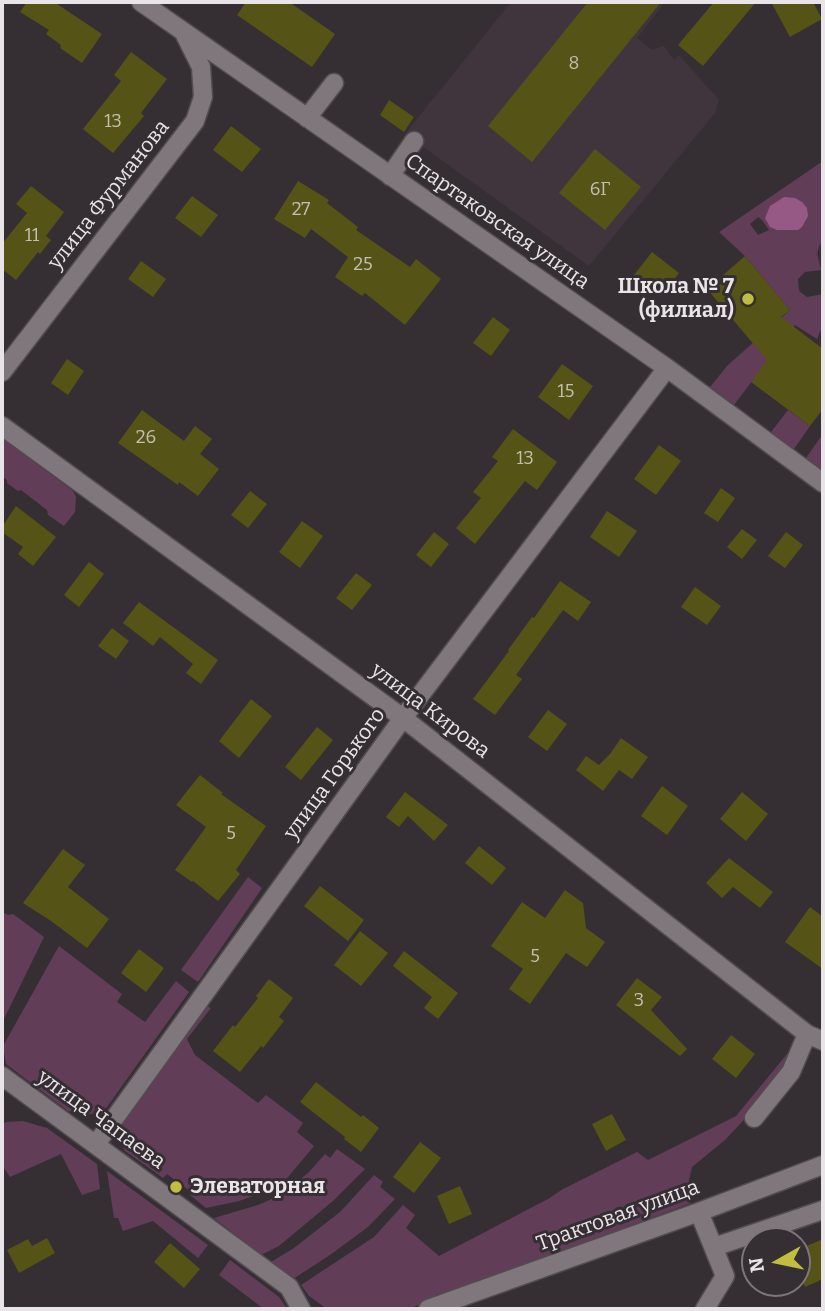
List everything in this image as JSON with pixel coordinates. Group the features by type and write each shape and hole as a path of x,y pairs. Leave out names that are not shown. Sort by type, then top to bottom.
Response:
{"street":[{"name":"Спартаковская улица","path":"142,2 667,368 823,483"},
{"name":"улица Фурманова","path":"2,372 195,121 203,97 201,67 183,32"},
{"path":"307,118 334,83"},
{"path":"390,176 414,141"},
{"name":"улица Горького","path":"96,1144 403,718 667,368"},
{"name":"улица Кирова","path":"2,426 403,718 815,1038"},
{"path":"754,1118 815,1038"},
{"name":"улица Чапаева","path":"5,1084 96,1144 289,1287 301,1309"},
{"name":"Трактовая улица","path":"428,1309 823,1165"},
{"path":"714,1247 823,1210"},
{"path":"699,1212 725,1276 705,1309"}],"shaded area":[{"path":"511,2 665,2 637,38 652,50 664,46 674,60 679,55 719,100 715,113 589,266 405,134"},
{"path":"823,161 823,241 817,253 821,270 805,272 798,279 799,291 807,297 823,294 823,325 817,339 795,325 734,405 710,387 728,365 790,310 745,256 719,232","holes":["758,217 769,230 758,235 750,224"]},
{"path":"784,197 795,198 807,208 808,216 798,230 777,230 770,227 765,218 770,206"},
{"path":"788,410 810,426 794,449 771,432"},
{"path":"823,436 823,471 806,458"},
{"path":"2,438 73,491 76,497 75,512 64,526 21,490 18,491 7,483 2,476"},
{"path":"248,877 262,888 198,982 181,970"},
{"path":"2,912 13,914 44,937 2,1023"},
{"path":"59,946 122,994 117,1002 145,1022 176,981 189,992 107,1107 96,1113 85,1115 68,1111 6,1064 3,1046"},
{"path":"206,1006 211,1008 187,1039 195,1055 258,1103 266,1095 303,1123 297,1132 314,1146 283,1183 273,1189 239,1201 206,1208 190,1195 191,1192 167,1174 163,1178 125,1151 119,1131 120,1124"},
{"path":"787,1054 786,1067 742,1122 692,1167 689,1180 691,1203 408,1309 327,1309 309,1296 301,1285 374,1237 403,1205 415,1215 406,1228 439,1256 637,1152 648,1160 736,1116"},
{"path":"23,1121 47,1128 97,1164 100,1189 82,1195 61,1154 10,1177 2,1165 2,1124"},
{"path":"337,1149 365,1169 333,1201 279,1246 261,1255 214,1218 281,1195 309,1172 325,1154 330,1158"},
{"path":"107,1171 208,1245 198,1258 153,1221 123,1231 118,1218 114,1218"},
{"path":"374,1175 383,1182 380,1187 395,1199 368,1227 293,1279 271,1262 294,1248 340,1212"},
{"path":"230,1260 279,1297 287,1309 264,1309 219,1275"}],"building":[{"path":"27,2 54,2 102,34 82,63 60,48 61,45 46,34 49,30 20,12"},
{"path":"246,2 289,2 335,34 312,67 237,15"},
{"path":"588,2 661,2 532,162 488,126"},
{"path":"714,2 756,2 703,66 678,45"},
{"path":"771,2 813,2 822,19 790,37"},
{"path":"131,52 167,79 141,113 144,116 113,153 83,129 121,81 114,75"},
{"path":"389,100 414,117 404,132 380,115"},
{"path":"231,126 261,149 242,172 213,150"},
{"path":"595,149 641,187 605,230 559,193"},
{"path":"298,181 329,200 327,203 358,227 356,230 410,267 416,259 441,279 405,325 365,293 362,296 335,277 348,257 311,229 305,238 274,219"},
{"path":"31,186 64,212 46,236 51,240 16,280 2,269 2,244 27,213 16,204"},
{"path":"192,196 218,215 201,237 175,218"},
{"path":"652,252 679,273 661,296 634,275"},
{"path":"745,256 790,310 781,317 823,349 823,409 810,426 751,382 767,360 707,289"},
{"path":"141,261 166,279 153,297 128,279"},
{"path":"493,317 510,330 491,356 473,343"},
{"path":"67,359 84,371 68,395 51,383"},
{"path":"562,364 593,386 569,420 538,397"},
{"path":"142,410 184,441 195,426 212,439 200,454 219,469 198,496 118,443"},
{"path":"513,429 557,462 537,490 525,481 475,544 456,528 481,498 473,492 498,461 492,457"},
{"path":"659,445 681,461 656,495 634,479"},
{"path":"721,488 735,498 718,522 704,513"},
{"path":"250,491 267,504 248,528 231,515"},
{"path":"16,506 56,537 33,566 18,554 23,547 2,532 2,527"},
{"path":"607,511 637,531 619,557 590,537"},
{"path":"302,521 323,536 300,568 279,552"},
{"path":"742,529 757,540 742,559 727,547"},
{"path":"434,532 449,544 431,567 416,555"},
{"path":"786,532 803,545 785,568 768,556"},
{"path":"89,562 104,574 79,607 64,595"},
{"path":"356,573 372,585 352,610 336,598"},
{"path":"560,581 591,602 578,621 563,610 516,675 522,679 495,715 473,699"},
{"path":"695,587 721,606 707,625 681,607"},
{"path":"139,602 218,660 201,684 186,673 193,664 160,637 153,646 123,623"},
{"path":"112,628 129,641 116,659 98,646"},
{"path":"251,699 272,716 239,758 219,741"},
{"path":"548,710 567,724 547,751 528,737"},
{"path":"317,727 333,740 301,780 285,767"},
{"path":"621,738 648,757 632,779 619,770 603,791 576,770 586,756 599,765"},
{"path":"200,775 223,793 221,794 266,826 236,870 240,874 218,901 175,870 206,827 176,805"},
{"path":"662,786 688,806 667,835 641,816"},
{"path":"405,792 448,825 434,841 408,816 399,827 386,817"},
{"path":"742,792 768,814 746,841 720,819"},
{"path":"479,846 506,868 492,885 465,863"},
{"path":"63,849 85,865 68,887 109,919 87,948 23,903"},
{"path":"729,858 773,892 760,908 733,887 722,898 706,883"},
{"path":"320,886 364,920 348,941 304,906"},
{"path":"565,890 583,903 586,928 605,942 587,967 566,953 530,1004 509,989 523,969 491,946 522,902 545,918"},
{"path":"810,907 823,917 823,969 785,942"},
{"path":"360,931 388,953 361,986 334,965"},
{"path":"139,949 164,968 146,992 121,973"},
{"path":"404,951 458,993 438,1019 424,1008 432,997 393,966"},
{"path":"637,978 662,997 651,1010 687,1049 680,1056 616,1005"},
{"path":"269,979 293,998 279,1017 284,1021 240,1072 213,1051 258,998 256,996"},
{"path":"731,1035 755,1054 736,1078 712,1059"},
{"path":"316,1082 379,1128 361,1152 300,1102"},
{"path":"612,1114 626,1140 606,1151 592,1124"},
{"path":"420,1142 441,1158 414,1193 393,1177"},
{"path":"460,1186 472,1214 449,1224 437,1196"},
{"path":"47,1238 55,1253 19,1273 7,1250 28,1239 32,1246"},
{"path":"823,1239 823,1279 811,1284 811,1244"},
{"path":"170,1243 200,1269 184,1288 154,1262"}],"place":[{"name":"Школа № 7 (филиал)","path":"748,299"},
{"name":"Элеваторная","path":"176,1187"}]}
